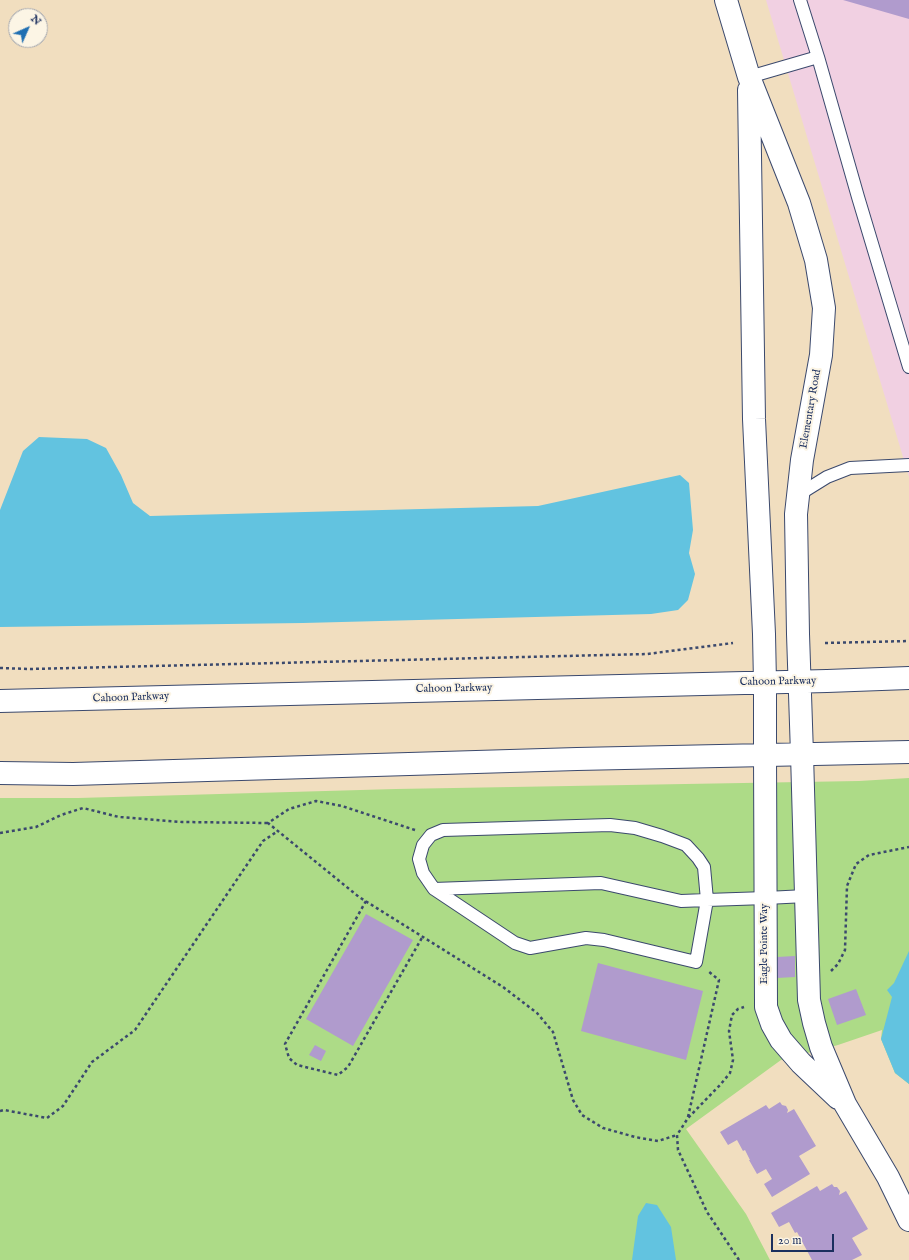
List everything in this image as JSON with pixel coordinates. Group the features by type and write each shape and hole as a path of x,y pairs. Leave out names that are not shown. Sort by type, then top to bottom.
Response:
{"street":[{"name":"Elementary Road","path":"726,0 749,77 799,203 816,260 824,308 821,356 802,460 796,514 802,754"},
{"name":"Elementary Road","path":"749,77 754,419 765,683 765,755"},
{"name":"Cahoon Parkway","path":"0,701 765,683 909,678"},
{"path":"0,773 73,774 455,762 909,752"},
{"name":"Eagle Pointe Way","path":"802,754 809,1000 821,1047 845,1104 888,1177 908,1215"},
{"name":"Eagle Pointe Way","path":"765,755 766,1007 772,1024 781,1040 791,1052 845,1104"}],"lane":[{"path":"800,0 909,367"},
{"path":"749,77 818,57"},
{"path":"798,495 827,477 850,468 909,465"},
{"path":"610,825 635,828 686,845 704,867 707,900 696,962 604,940 586,938 530,948 515,943 434,889 423,873 419,859 423,845 431,836 443,830 610,825"},
{"path":"434,889 601,883 681,901 806,896"}],"path":[{"path":"825,643 909,642"},
{"path":"0,668 30,669 648,654 733,644"},
{"path":"0,833 36,827 61,815 83,808 119,817 182,822 268,823 289,809 316,801 342,806 431,836"},
{"path":"268,823 366,901 503,987 537,1013 553,1032 573,1100 582,1115 603,1128 634,1138 658,1141 677,1135"},
{"path":"0,1112 4,1110 47,1118 63,1106 92,1062 135,1030 263,841 278,831"},
{"path":"366,901 285,1044 289,1058 297,1065 338,1075 348,1067 422,936"},
{"path":"688,1118 719,980 696,962"}],"shaded area":[{"path":"766,0 909,0 909,477"}],"green space":[{"path":"909,778 909,1084 895,1073 881,1039 882,1030 838,1045 781,1060 686,1129 746,1214 770,1260 0,1260 0,798 78,798 396,789 859,781"}],"water":[{"path":"39,437 87,439 106,448 121,475 133,503 150,516 538,506 680,475 689,483 693,530 689,553 695,574 688,600 678,610 651,614 303,623 0,627 0,510 23,451"},
{"path":"909,951 909,1084 895,1073 881,1039 892,997 887,990 894,983"},
{"path":"646,1203 657,1205 671,1227 676,1260 632,1260 638,1216"}],"building":[{"path":"843,0 909,0 909,19"},
{"path":"366,914 413,940 353,1046 306,1019"},
{"path":"795,956 795,977 777,978 777,957"},
{"path":"598,963 703,991 686,1060 581,1031"},
{"path":"856,989 866,1015 837,1025 828,999"},
{"path":"315,1045 326,1051 321,1061 309,1055"},
{"path":"780,1102 782,1105 786,1106 788,1110 787,1113 794,1109 816,1146 799,1156 810,1174 772,1197 764,1184 772,1179 766,1169 757,1174 745,1150 743,1151 737,1140 728,1145 720,1132 766,1105 769,1109"},
{"path":"832,1184 840,1191 839,1195 846,1191 868,1229 852,1238 862,1255 852,1260 812,1260 797,1232 795,1233 789,1222 779,1227 771,1213 817,1186 820,1191"}]}
